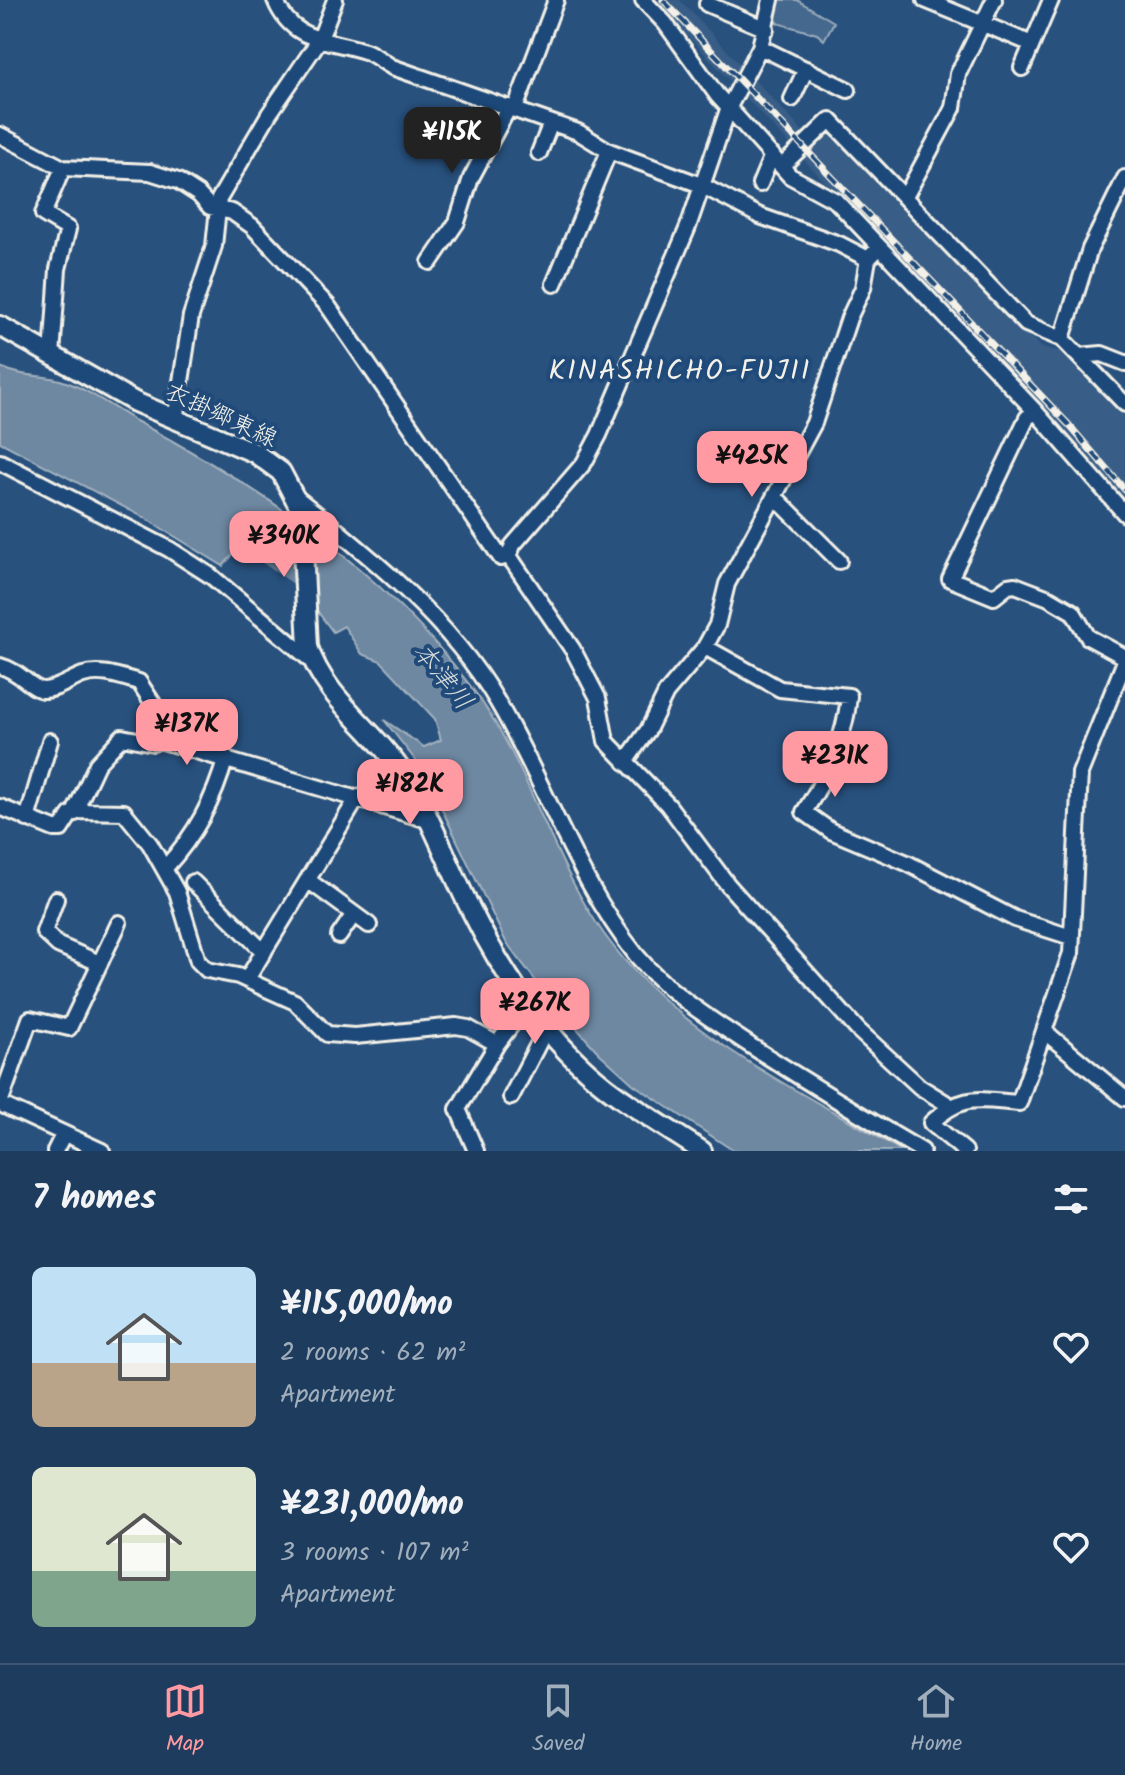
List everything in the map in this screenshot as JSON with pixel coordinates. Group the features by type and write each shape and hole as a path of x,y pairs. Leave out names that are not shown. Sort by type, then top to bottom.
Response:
{"main road":[{"name":"衣掛郷東線","path":"0,326 175,421 255,453 281,472 299,504"},
{"path":"299,504 311,654 345,708 387,750 431,821 470,909 528,1003 605,1086 702,1151"}],"street":[{"path":"275,0 282,18 296,30 368,52 392,67 578,132 609,151 701,185 760,216 839,244 868,259"},
{"path":"175,421 191,316 214,246 216,210 225,187 269,114 320,39 335,0"},
{"path":"430,262 457,222 471,178 512,108 556,0"},
{"path":"643,0 729,107 790,176 836,201 1035,411 1125,514"},
{"path":"509,556 513,545 584,463 599,435 682,241 729,107 760,47 771,0"},
{"path":"925,0 1032,44"},
{"path":"905,197 953,108 958,74 994,0"},
{"path":"1022,68 1051,0"},
{"path":"707,4 766,29"},
{"path":"760,47 848,90"},
{"path":"792,99 806,69"},
{"path":"760,184 777,161 830,120 1026,324 1062,339 1125,404"},
{"path":"539,153 551,123"},
{"path":"0,135 63,168 150,172 178,181 216,210 232,212 252,226 297,269 328,306 501,558 509,556"},
{"path":"554,284 609,151"},
{"path":"52,356 58,269 68,229 43,214 63,168"},
{"path":"1062,339 1090,249 1125,178"},
{"path":"625,762 648,730 666,693 705,647 717,625 727,584 814,423 849,318 863,288 868,259 880,247"},
{"path":"1079,356 1102,354 1125,363"},
{"path":"965,1151 931,1123 949,1105 974,1100 1019,1103 1071,953 1080,773 1125,659 1088,637 1073,612 1049,598 1015,585 1008,586 994,597 950,579 1027,418 1035,411"},
{"path":"0,462 169,549 211,576 311,654"},
{"path":"775,497 839,561"},
{"path":"299,504 428,612 464,654 496,698 592,888 639,958 671,988 720,1025 922,1151"},
{"path":"509,556 573,650 598,698 606,741 668,805 728,885 858,1030 920,1087 949,1105"},
{"path":"705,647 780,689 849,696 847,716 824,780 804,812 831,831 907,863 1015,919 1071,937"},
{"path":"0,666 16,670 35,688 46,691 86,674 107,674 139,682 158,711 159,740"},
{"path":"0,807 61,829 74,813 97,764 122,737 153,743 159,740 226,757 431,821"},
{"path":"27,819 50,741"},
{"path":"165,868 193,837 217,787 226,757"},
{"path":"247,979 358,797"},
{"path":"74,813 124,812 165,868 183,906 191,949 207,970 247,979 295,1002 327,1034 355,1036 456,1026 468,1028 497,1044"},
{"path":"309,881 369,925"},
{"path":"193,882 264,952"},
{"path":"56,899 44,932 58,945 99,963"},
{"path":"339,936 354,914"},
{"path":"102,1151 0,1103 30,1019 69,1028 119,923"},
{"path":"476,1151 458,1109 497,1044 528,1003"},
{"path":"511,1097 547,1027"},
{"path":"1045,1032 1125,1098"},
{"path":"55,1151 63,1135"}],"shaded area":[{"path":"654,0 680,0 815,144 829,131 839,134 1042,348 1067,352 1125,416 1125,502"},
{"path":"774,0 797,0 834,22 824,40 817,34 777,23"}],"water":[{"path":"0,367 60,380 89,393 274,503 358,568 435,642 489,713 585,904 633,970 666,1002 741,1057 902,1151 734,1151 633,1084 598,1052 546,994 506,942 423,770 384,720 424,747 441,740 435,719 381,661 362,654 344,626 333,632 288,572 290,552 273,541 250,535 223,566 145,518 0,442"}],"waterway":[{"name":"本津川","path":"221,522 312,583"}],"railway":[{"path":"663,0 1069,425 1125,490"}],"district":[{"name":"KINASHICHO-FUJII","path":"680,371"}]}
